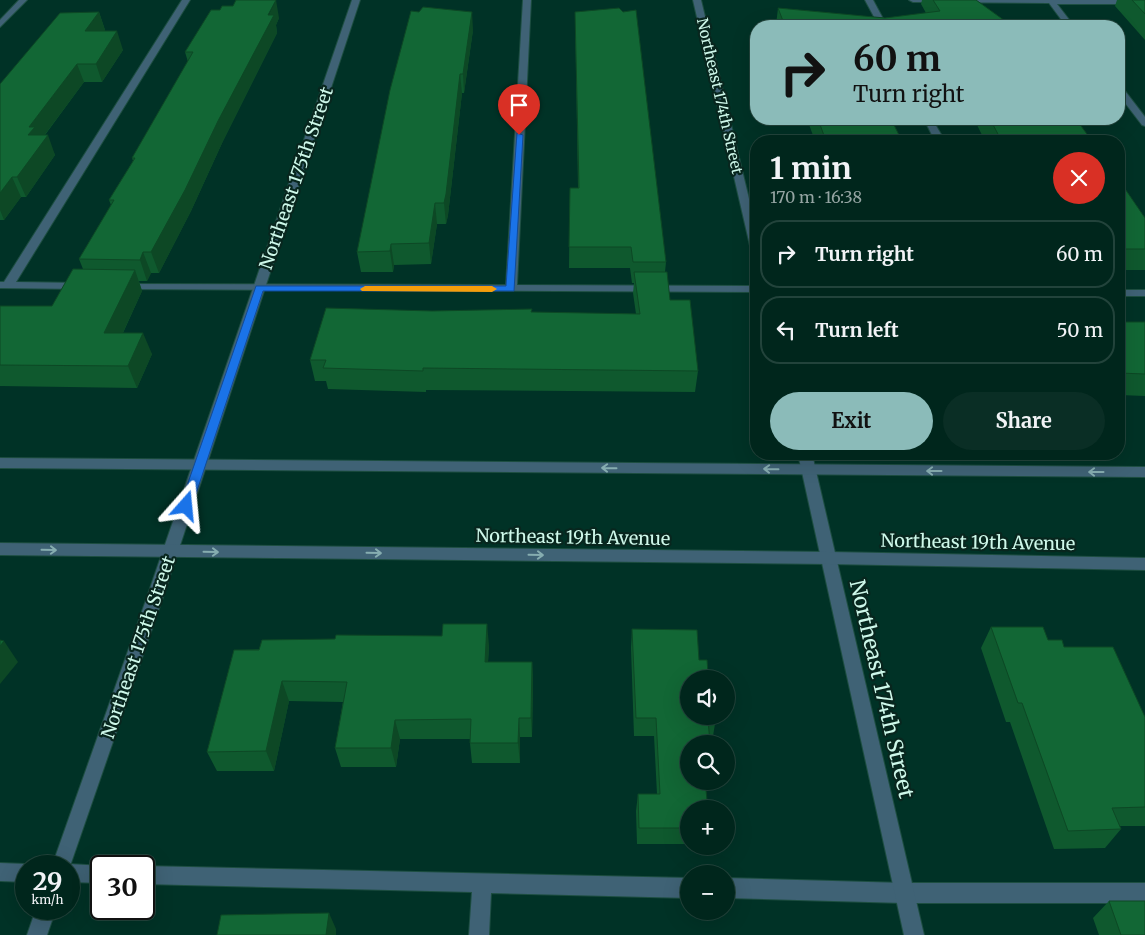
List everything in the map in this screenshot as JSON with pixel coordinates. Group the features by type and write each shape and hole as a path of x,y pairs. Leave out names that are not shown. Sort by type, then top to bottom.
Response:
{"street":[{"path":"0,25 22,0"},
{"path":"4,285 186,0"},
{"name":"Northeast 175th Street","path":"65,855 171,552 356,0"},
{"path":"511,289 527,0"},
{"name":"Northeast 174th Street","path":"697,0 750,225"},
{"path":"870,0 879,20"},
{"path":"913,0 1145,2"},
{"path":"1050,1 1065,20"},
{"path":"1125,97 1145,124"},
{"path":"4,285 95,286"},
{"path":"114,287 750,289"},
{"path":"1125,293 1145,293"},
{"path":"0,463 807,462 1145,472"},
{"name":"Northeast 174th Street","path":"807,462 914,935"},
{"name":"Northeast 19th Avenue","path":"0,550 830,558 1145,564"},
{"path":"0,872 15,873"},
{"path":"155,875 680,888"},
{"path":"480,935 482,883"},
{"path":"735,888 904,892 1145,893"},
{"path":"37,935 42,920"}],"building":[{"path":"236,0 276,0 268,15 274,15 218,121 185,190 151,252 143,252 140,260 79,259 114,200 109,200 135,158 132,158 193,52 185,52 211,10 220,10 222,6 233,6"},
{"path":"933,0 976,0 1004,20 783,20 778,8 885,18 940,11"},
{"path":"1132,0 1145,0 1145,14"},
{"path":"423,7 472,12 463,74 460,74 444,203 435,203 429,243 391,244 390,251 357,252 390,90 411,11 419,12"},
{"path":"619,8 623,12 636,10 666,262 633,262 631,247 569,247 570,188 579,188 575,12"},
{"path":"99,12 85,31 117,31 96,64 77,64 29,127 35,127 28,135 48,135 17,177 12,177 0,193 0,84 60,13"},
{"path":"820,125 894,125 899,135 824,135"},
{"path":"993,125 1080,125 1088,135 998,135"},
{"path":"1125,189 1145,218 1145,249 1125,249"},
{"path":"73,269 135,270 104,333 143,333 128,366 0,365 0,306 52,306"},
{"path":"634,272 667,272 670,300 690,300 698,371 423,368 423,371 323,368 326,360 310,360 326,308 432,311 532,309 531,312 640,314"},
{"path":"1125,322 1145,322 1145,374 1125,373"},
{"path":"443,624 487,624 485,662 532,662 531,718 519,718 518,743 470,743 471,719 395,720 391,748 335,748 347,682 282,681 266,751 207,752 234,650 259,650 262,640 335,639 336,635 442,636"},
{"path":"991,627 1043,627 1048,640 1062,640 1064,647 1113,647 1145,717 1145,807 1112,808 1121,829 1068,831 1022,703 1018,703"},
{"path":"632,629 697,630 699,660 707,660 708,670 680,670 680,725 709,725 709,735 680,735 680,790 706,790 707,800 680,800 680,828 639,828 638,794 660,794 656,718 636,718"},
{"path":"1109,901 1145,901 1145,935 1121,935"},
{"path":"329,913 326,935 217,935 221,915"}],"slow traffic":[{"path":"365,289 492,289"}],"route":[{"path":"186,506 259,288 511,289 519,135"}]}
